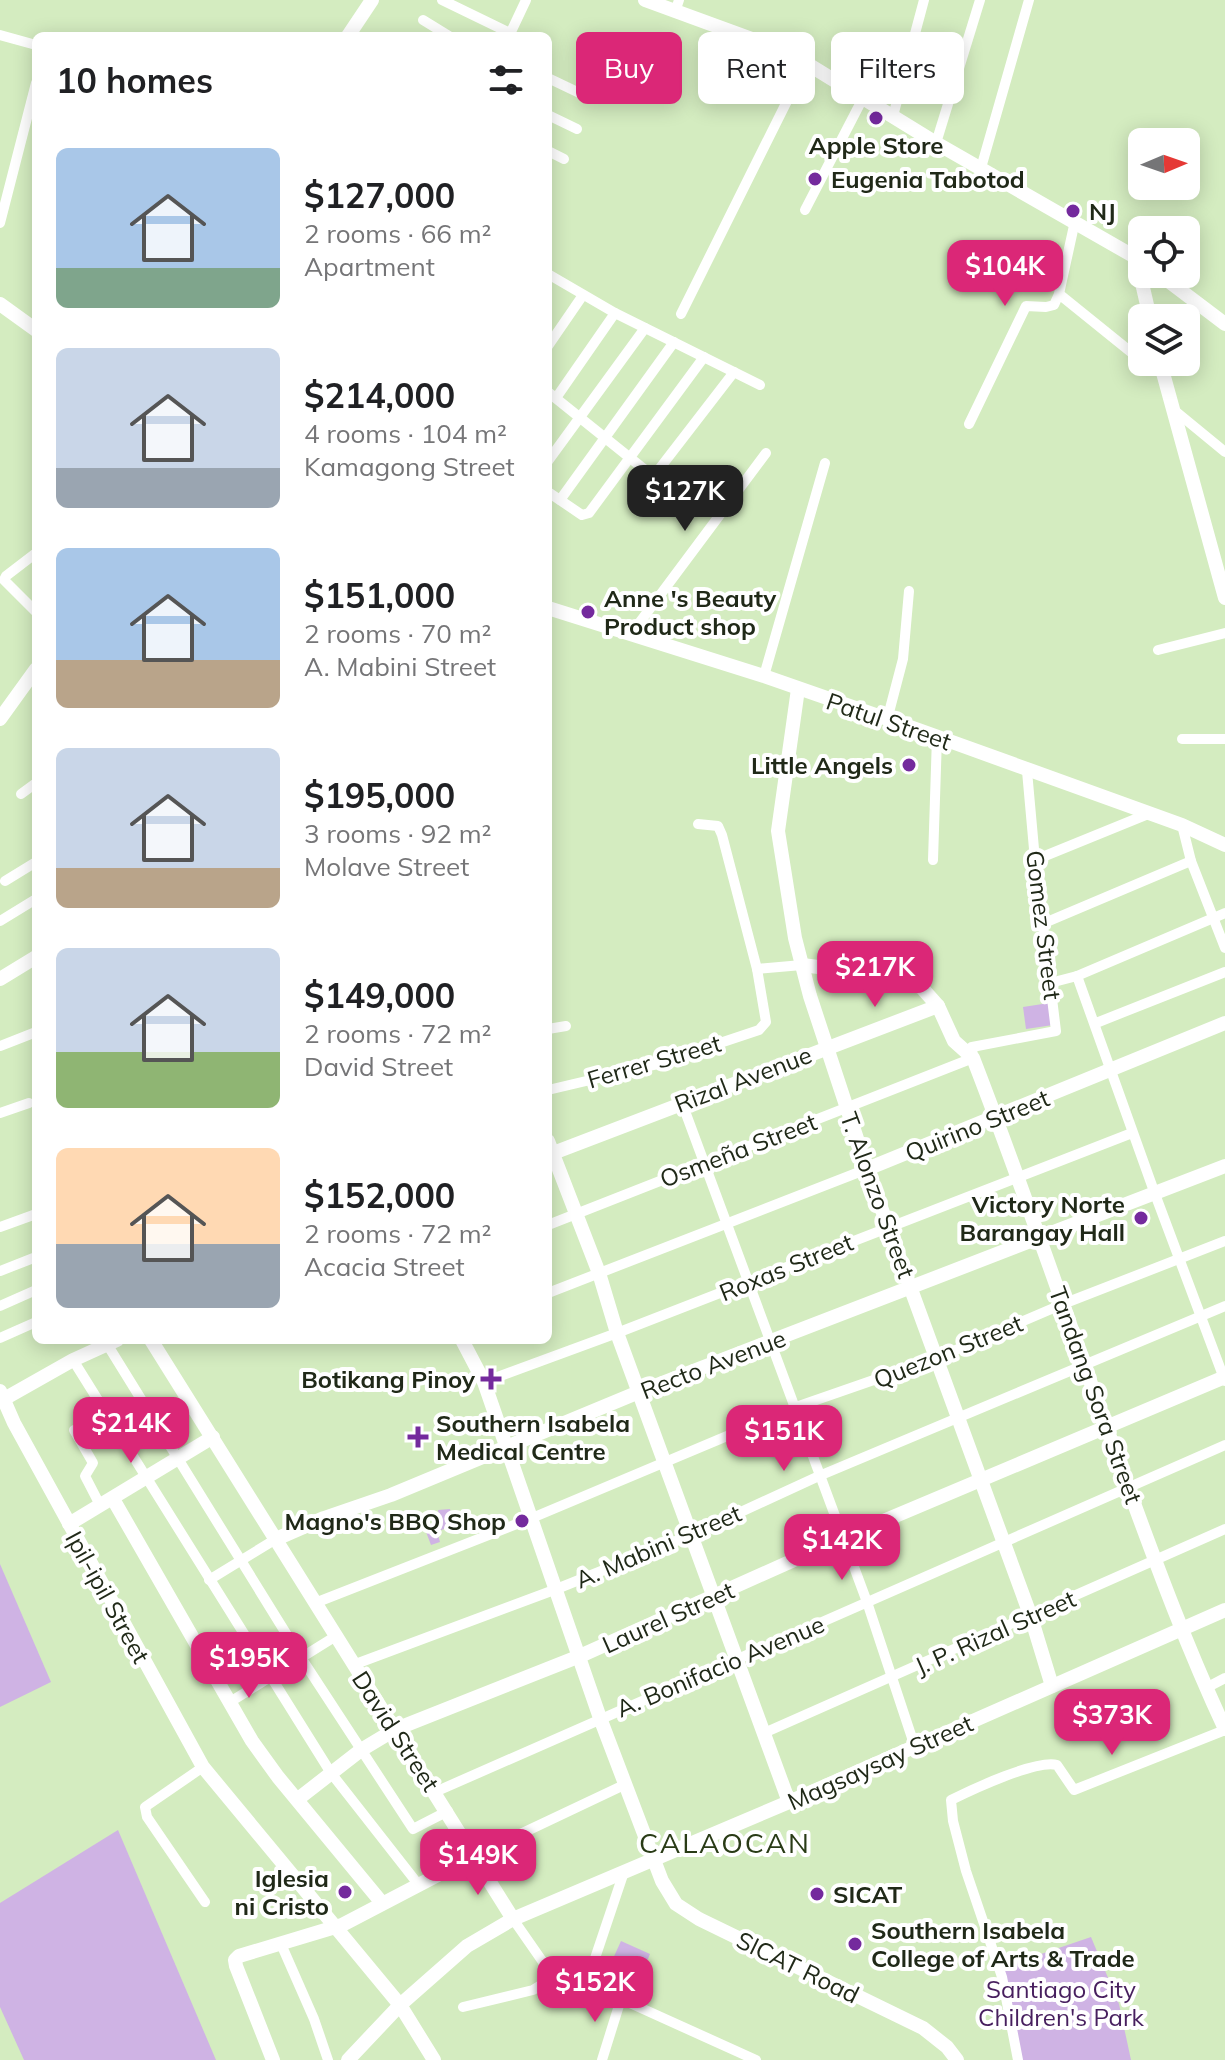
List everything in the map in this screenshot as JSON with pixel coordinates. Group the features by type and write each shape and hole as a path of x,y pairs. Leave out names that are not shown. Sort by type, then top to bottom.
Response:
{"street":[{"path":"351,32 372,0"},
{"path":"442,0 506,32"},
{"path":"511,32 526,0"},
{"path":"645,0 677,6 738,32"},
{"path":"893,116 924,0"},
{"path":"936,143 980,0"},
{"path":"981,168 1029,0"},
{"path":"423,20 442,32"},
{"path":"0,35 32,44"},
{"path":"552,80 576,91"},
{"path":"0,223 32,99"},
{"path":"681,314 786,104"},
{"path":"805,210 860,104"},
{"path":"873,104 1128,252"},
{"path":"552,117 577,129"},
{"path":"552,153 564,159"},
{"path":"969,424 1023,310 1029,305 1052,306 1059,294 1075,221"},
{"path":"552,280 760,385"},
{"path":"1179,288 1224,319"},
{"path":"1059,294 1128,351"},
{"path":"552,340 583,295"},
{"path":"0,304 32,327"},
{"path":"615,313 552,395 680,498"},
{"path":"552,456 645,328"},
{"path":"560,500 674,342"},
{"path":"552,495 582,515 587,515 704,357"},
{"path":"653,477 734,372"},
{"path":"1160,376 1164,379"},
{"path":"1163,376 1225,598"},
{"path":"1173,409 1225,452"},
{"path":"631,634 766,453"},
{"path":"764,676 825,463"},
{"path":"32,556 4,580 32,608"},
{"path":"887,720 903,659 909,591"},
{"name":"Patul Street","path":"552,609 764,676 1182,825 1225,845"},
{"path":"1158,650 1225,633"},
{"path":"0,719 32,675"},
{"name":"T. Alonzo Street","path":"798,689 778,831 783,874 802,965 867,1169 1031,1617 1052,1686"},
{"path":"933,860 937,737"},
{"path":"1182,739 1225,739"},
{"name":"Gomez Street","path":"973,1058 972,1047 1056,1031 1027,771"},
{"path":"21,794 32,786"},
{"path":"1035,860 1148,814"},
{"path":"698,824 712,824 720,830 757,969 802,965 900,977 929,993 938,1006"},
{"path":"1182,825 1191,861 1225,948"},
{"path":"1042,924 1191,861"},
{"path":"5,881 32,864"},
{"path":"0,921 32,901"},
{"path":"1050,983 1077,976 1225,913"},
{"path":"0,979 32,959"},
{"name":"Ferrer Street","path":"552,1089 654,1065 759,1030 767,1018 757,969"},
{"path":"1096,1023 1225,972"},
{"path":"1077,976 1132,1133 1225,1379"},
{"name":"Rizal Avenue","path":"552,1149 938,1006"},
{"name":"Tandang Sora Street","path":"938,1006 954,1041 973,1058 1154,1561 1225,1730"},
{"name":"Quirino Street","path":"552,1291 867,1169 1225,1023"},
{"path":"552,1028 566,1026"},
{"path":"0,1046 32,1034"},
{"name":"Osmeña Street","path":"552,1223 973,1058"},
{"path":"0,1113 29,1103"},
{"path":"682,1103 867,1602 915,1747"},
{"name":"Roxas Street","path":"484,1382 1132,1133"},
{"path":"552,1157 599,1273 617,1333 789,1802"},
{"name":"Recto Avenue","path":"209,1580 276,1539 324,1518 391,1495 639,1392 1225,1166"},
{"path":"0,1227 32,1215"},
{"name":"Quezon Street","path":"315,1603 532,1518 796,1407 937,1358 1063,1304 1225,1241"},
{"path":"0,1271 32,1259"},
{"path":"0,1306 32,1292"},
{"name":"A. Mabini Street","path":"353,1665 691,1535 819,1476 1225,1306"},
{"path":"0,1338 32,1324"},
{"path":"2,1395 108,1344"},
{"path":"113,1344 177,1459 413,1829 448,1811"},
{"name":"David Street","path":"154,1344 353,1665 476,1855 513,1919"},
{"name":"SICAT Road","path":"464,1344 484,1382 508,1446 554,1590 624,1785 662,1881 676,1904 699,1919 923,2028 947,2047 957,2060"},
{"path":"73,1360 331,1773 418,1884"},
{"name":"Laurel Street","path":"298,1799 361,1750 396,1729 580,1656 843,1538 1225,1379"},
{"name":"Ipil-ipil Street","path":"2,1395 7,1425 69,1524 203,1767 400,2005 434,2060"},
{"path":"74,1430 93,1463 85,1476 107,1502 252,1741 382,1903"},
{"path":"69,1524 213,1437"},
{"name":"A. Bonifacio Avenue","path":"435,1792 1225,1445"},
{"name":"J. P. Rizal Street","path":"764,1733 1225,1529"},
{"name":"Magsaysay Street","path":"348,2060 400,2005 467,1946 513,1919 789,1802 1225,1610"},
{"path":"230,1702 336,1636"},
{"path":"1206,1688 1225,1678"},
{"path":"1018,2060 1002,1977 966,1871 951,1800 1043,1763 1057,1765 1074,1790 1225,1730"},
{"path":"203,1767 145,1807 147,1817 205,1902"},
{"path":"273,2060 235,1960 245,1954 336,1927 476,1855 624,1785"},
{"path":"585,1988 624,1872"},
{"path":"513,1919 545,1965 557,1975 621,1999 756,2060"},
{"path":"281,1944 314,2019 328,2060"},
{"path":"463,2007 533,1990 557,1975"},
{"path":"602,2060 621,1999"}],"green space":[{"path":"1049,1003 1053,1025 1026,1029 1023,1007"},
{"path":"450,1509 455,1528 437,1532 440,1542 431,1545 423,1524 440,1522 438,1510"},
{"path":"0,1564 51,1682 0,1707"},
{"path":"118,1830 216,2060 24,2060 0,2007 0,1903"},
{"name":"Santiago City Children's Park","path":"1091,1937 1119,2004 1131,2060 1018,2060 1000,1968"},
{"path":"621,1941 650,1954 641,1976 611,1963"}],"place":[{"name":"Apple Store","path":"876,118"},
{"name":"Eugenia Tabotod","path":"815,179"},
{"name":"NJ","path":"1073,211"},
{"name":"Anne 's Beauty Product shop","path":"588,612"},
{"name":"Little Angels","path":"909,765"},
{"name":"Victory Norte Barangay Hall","path":"1141,1218"},
{"name":"Botikang Pinoy","path":"491,1379"},
{"name":"Southern Isabela Medical Centre","path":"418,1437"},
{"name":"Magno's BBQ Shop","path":"522,1521"},
{"name":"Iglesia ni Cristo","path":"345,1892"},
{"name":"SICAT","path":"817,1894"},
{"name":"Southern Isabela College of Arts & Trade","path":"855,1944"}],"district":[{"name":"CALAOCAN","path":"725,1842"}]}
